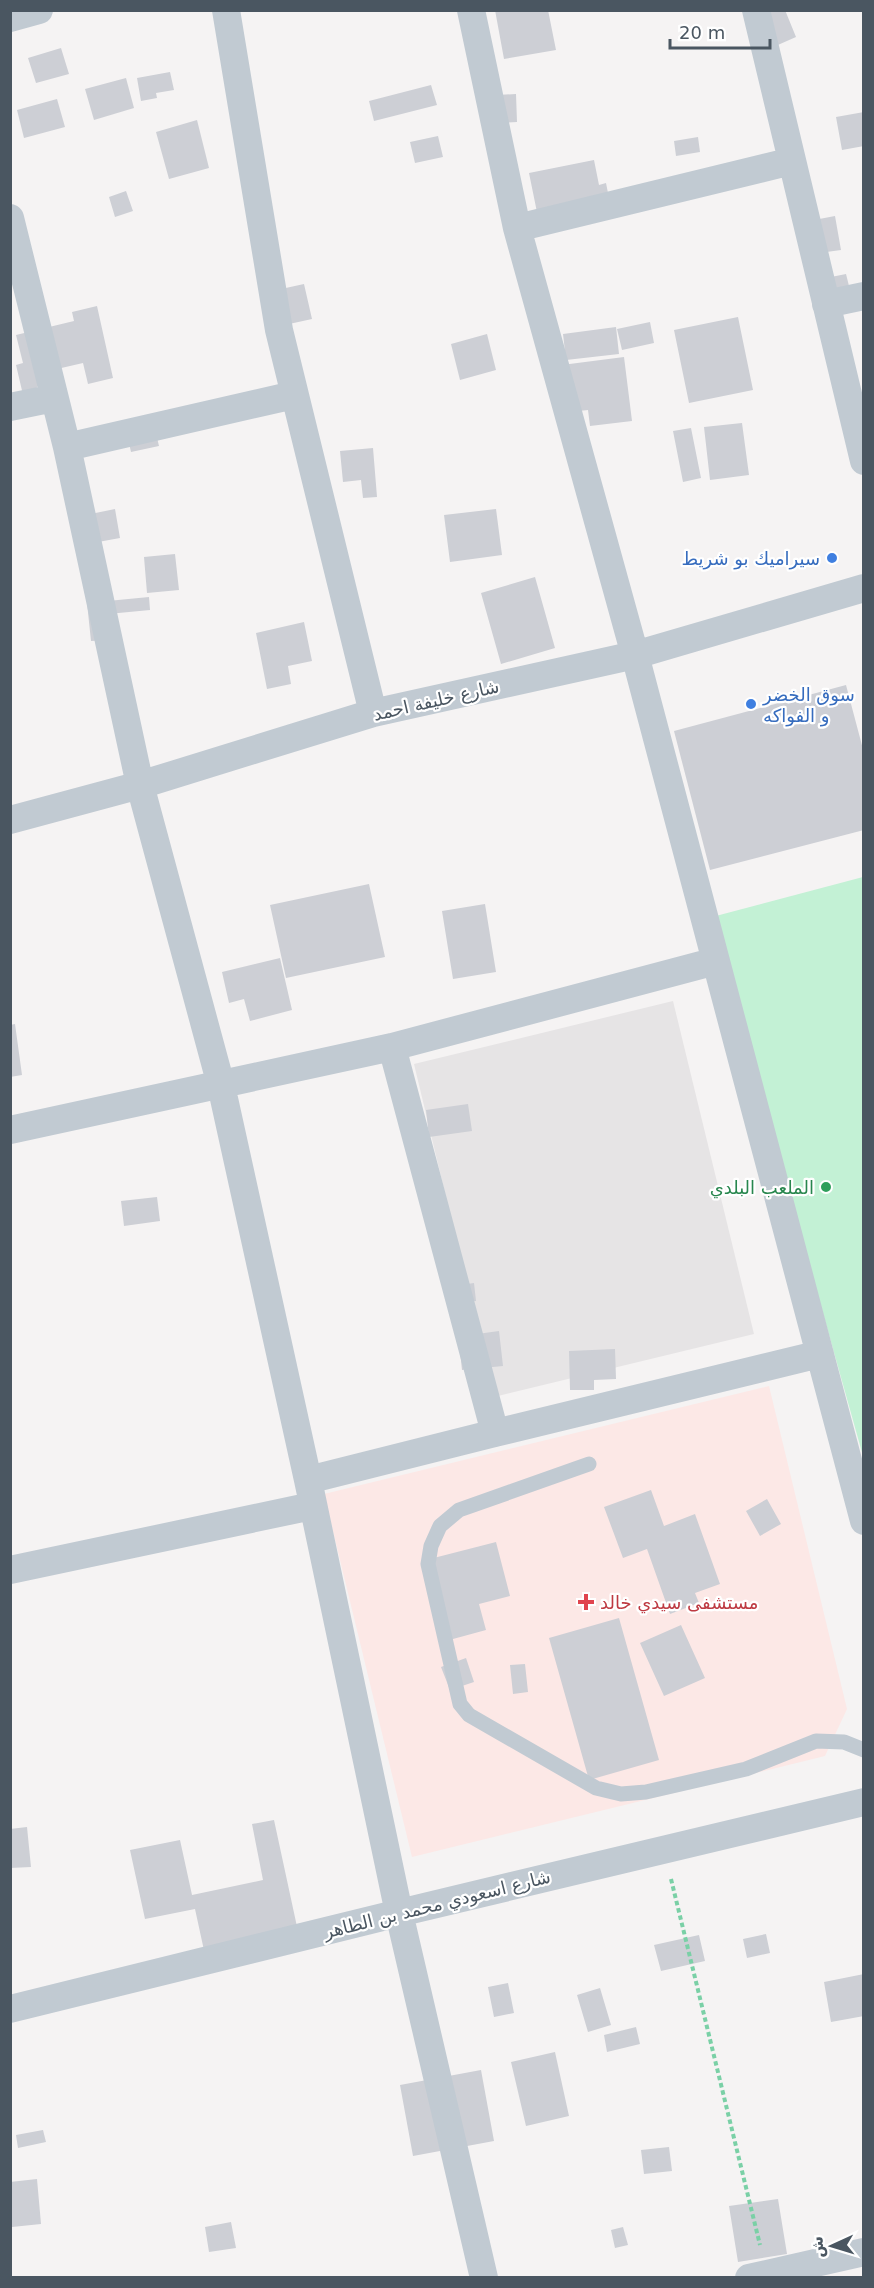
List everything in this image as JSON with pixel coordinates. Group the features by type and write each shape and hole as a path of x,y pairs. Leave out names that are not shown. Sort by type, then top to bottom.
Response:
{"street":[{"path":"10,18 39,10"},
{"path":"226,10 279,330 373,714"},
{"path":"471,10 517,228 635,656 864,1521"},
{"path":"756,10 864,461"},
{"path":"517,228 792,161"},
{"path":"10,218 67,447 140,785 221,1085 399,1913 484,2277"},
{"path":"826,304 864,296"},
{"path":"67,447 294,395"},
{"path":"10,407 54,398"},
{"name":"شارع خليفة احمد","path":"10,820 140,785 373,714 635,656 864,588"},
{"path":"10,1130 392,1047 716,961"},
{"path":"392,1047 495,1433"},
{"path":"10,1570 310,1493 495,1433 820,1354"},
{"name":"شارع اسعودي محمد بن الطاهر","path":"10,2009 864,1802"},
{"path":"758,2276 864,2252"}],"lane":[{"path":"589,1464 459,1510 440,1526 431,1546 428,1564 460,1704 469,1715 596,1788 621,1794 646,1792 746,1769 816,1741 844,1742 864,1750"}],"path":[{"path":"663,1849 758,2276"}],"shaded area":[{"path":"673,1001 754,1334 494,1397 414,1064"},
{"name":"مستشفى سيدي خالد","path":"769,1386 847,1709 825,1756 412,1857 324,1494"}],"green space":[{"name":"الملعب البلدي","path":"863,877 863,1456 712,917"}],"building":[{"path":"495,10 548,10 556,50 504,59"},
{"path":"755,10 785,10 796,37 771,48"},
{"path":"61,48 69,74 36,83 28,58"},
{"path":"170,72 174,90 156,93 157,98 141,101 137,78"},
{"path":"126,78 134,108 94,120 85,89"},
{"path":"431,85 437,105 374,121 369,101"},
{"path":"516,94 517,122 481,124 479,96"},
{"path":"57,99 65,127 24,138 17,110"},
{"path":"864,112 864,146 842,150 836,117"},
{"path":"197,120 209,168 169,179 156,132"},
{"path":"438,136 443,157 415,163 410,142"},
{"path":"698,137 700,152 676,156 674,141"},
{"path":"594,160 599,185 606,183 612,213 540,227 529,173"},
{"path":"126,191 133,211 115,217 109,197"},
{"path":"835,216 841,250 819,253 814,220"},
{"path":"846,274 851,294 837,299 831,277"},
{"path":"304,284 312,319 280,326 272,291"},
{"path":"97,306 113,378 88,384 83,363 57,369 24,399 16,365 23,363 16,335 74,321 72,312"},
{"path":"738,317 753,390 689,403 674,330"},
{"path":"650,322 654,343 622,350 617,329"},
{"path":"616,327 619,354 566,360 563,334"},
{"path":"487,334 496,370 460,380 451,344"},
{"path":"624,357 632,421 590,426 588,410 560,413 554,366"},
{"path":"742,423 749,475 710,480 704,427"},
{"path":"154,425 159,446 131,452 126,430"},
{"path":"691,428 701,478 683,482 673,431"},
{"path":"373,448 377,497 363,498 361,480 343,482 340,451"},
{"path":"115,509 120,538 76,546 71,518"},
{"path":"496,509 502,555 450,562 444,515"},
{"path":"175,554 179,590 147,593 144,557"},
{"path":"535,577 555,648 501,664 481,593"},
{"path":"149,597 150,610 108,614 111,640 91,641 87,603"},
{"path":"304,622 312,661 288,666 291,684 267,689 256,633"},
{"path":"846,685 864,753 864,830 710,870 674,731"},
{"path":"369,884 385,957 286,978 270,905"},
{"path":"485,904 496,972 453,979 442,911"},
{"path":"280,958 292,1010 250,1021 244,999 229,1003 222,972"},
{"path":"15,1024 22,1075 10,1077 10,1025"},
{"path":"468,1104 472,1131 429,1137 426,1110"},
{"path":"157,1197 160,1221 124,1226 121,1201"},
{"path":"474,1283 476,1301 466,1302 470,1335 499,1331 503,1366 462,1370 453,1286"},
{"path":"615,1349 616,1379 594,1380 594,1390 570,1390 569,1351"},
{"path":"651,1490 664,1526 695,1514 720,1584 695,1593 699,1603 670,1614 647,1549 623,1558 604,1507"},
{"path":"767,1499 781,1524 760,1536 746,1511"},
{"path":"496,1542 510,1596 479,1604 486,1630 442,1642 422,1561"},
{"path":"619,1618 659,1760 589,1780 549,1638"},
{"path":"681,1625 705,1678 664,1696 640,1643"},
{"path":"466,1658 474,1682 450,1690 441,1667"},
{"path":"525,1664 528,1692 513,1694 510,1665"},
{"path":"274,1820 299,1936 205,1955 195,1909 145,1919 130,1850 180,1840 192,1895 263,1880 252,1824"},
{"path":"27,1827 31,1867 10,1868 10,1829"},
{"path":"766,1934 770,1953 747,1958 743,1939"},
{"path":"699,1935 705,1961 661,1971 654,1945"},
{"path":"864,1974 864,2016 831,2022 824,1982"},
{"path":"508,1983 514,2013 494,2017 488,1987"},
{"path":"600,1988 611,2025 588,2032 577,1995"},
{"path":"636,2027 640,2044 607,2052 604,2035"},
{"path":"555,2052 569,2116 526,2126 511,2062"},
{"path":"481,2070 494,2141 413,2156 400,2085"},
{"path":"43,2130 46,2142 18,2148 16,2135"},
{"path":"669,2147 672,2171 644,2174 641,2150"},
{"path":"37,2179 41,2224 12,2227 10,2182"},
{"path":"778,2199 787,2254 738,2262 729,2206"},
{"path":"231,2222 236,2248 209,2252 205,2227"},
{"path":"623,2227 628,2245 615,2248 611,2230"}],"place":[{"name":"سيراميك بو شريط","path":"832,558"},
{"name":"سوق الخضر و الفواكه","path":"751,704"},
{"name":"الملعب البلدي","path":"826,1187"},
{"name":"مستشفى سيدي خالد","path":"586,1602"}]}
